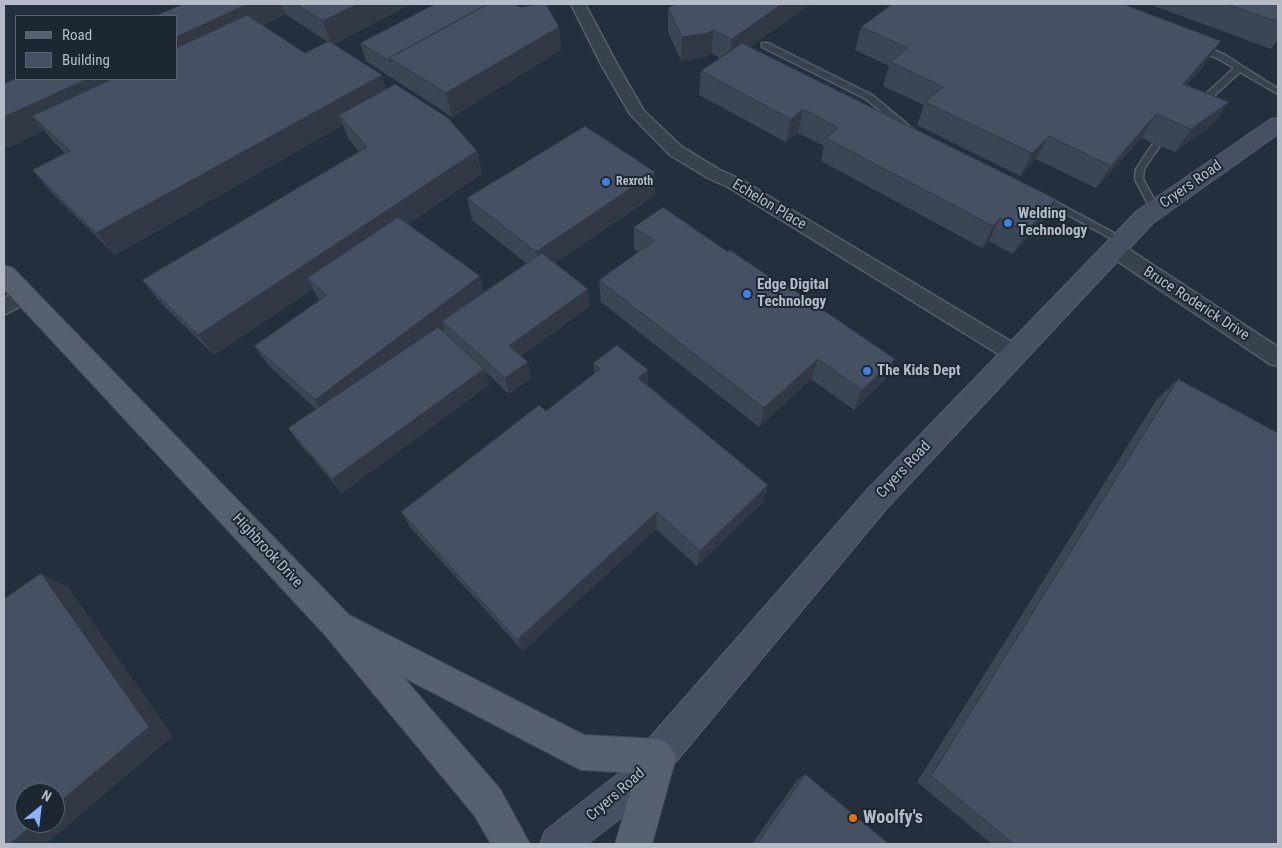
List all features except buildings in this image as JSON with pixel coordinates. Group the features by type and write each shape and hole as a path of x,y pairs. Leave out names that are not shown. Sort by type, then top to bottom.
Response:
{"main road":[{"name":"Cryers Road","path":"558,844 631,787 877,499 1145,217 1278,124"},
{"name":"Highbrook Drive","path":"4,274 13,301 336,624 487,802 511,844"},
{"path":"336,624 580,752 658,756 634,844"}],"street":[{"name":"Echelon Place","path":"578,4 610,66 638,114 676,151 714,174 734,183 1015,354"},
{"name":"Bruce Roderick Drive","path":"1118,245 1278,358"}],"lane":[{"path":"1192,44 1222,57 1278,92"},
{"path":"765,45 869,97 918,135"},
{"path":"1194,110 1240,68"},
{"path":"1155,210 1139,179 1140,169 1157,144"},
{"path":"1036,194 1118,245"}],"place":[{"name":"Rexroth","path":"606,182"},
{"name":"Welding Technology","path":"1008,223"},
{"name":"Edge Digital Technology","path":"747,294"},
{"name":"The Kids Dept","path":"867,371"},
{"name":"Woolfy's","path":"853,818"}]}
